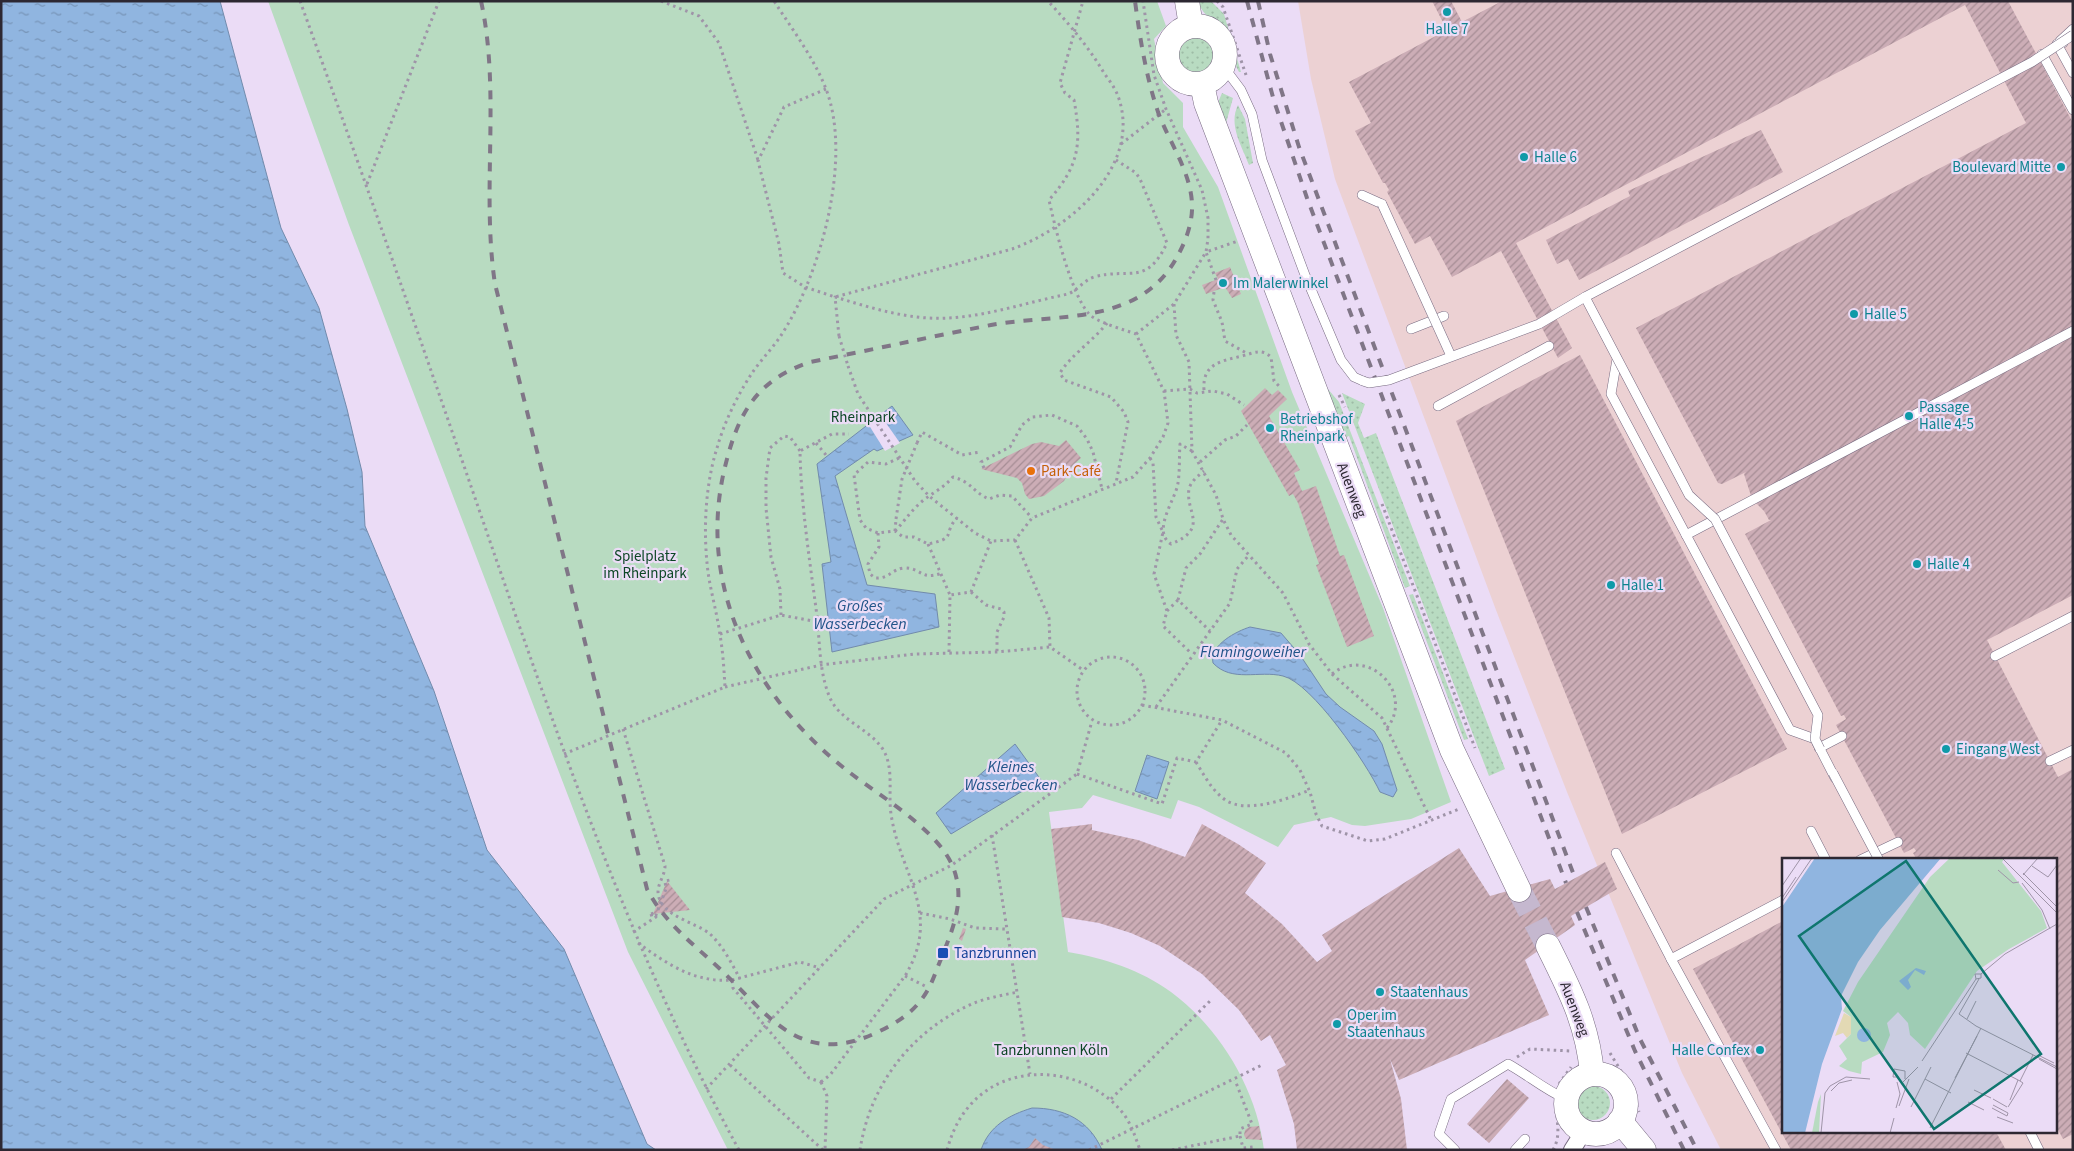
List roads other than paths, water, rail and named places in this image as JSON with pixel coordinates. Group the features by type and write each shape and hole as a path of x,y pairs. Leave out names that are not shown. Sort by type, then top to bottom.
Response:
{"street":[{"path":"1186,1 1191,26"},
{"path":"1191,26 1208,28 1222,40 1225,58 1223,66 1214,78 1202,84 1182,81 1174,74 1168,60 1168,45 1173,36 1191,26"},
{"name":"Auenweg","path":"1202,84 1206,103 1255,234 1452,750 1519,890"},
{"name":"Auenweg","path":"1548,946 1576,1002 1590,1054 1592,1074"},
{"path":"1630,1118 1604,1132 1578,1140 1566,1099 1571,1087 1580,1078 1592,1074 1611,1078 1624,1092 1630,1118 1644,1150"}],"lane":[{"path":"1877,857 1814,739 1818,715 1715,519 1689,495 1584,297 2032,62 2057,44 2073,29"},
{"path":"2032,62 2073,35"},
{"path":"2057,44 2073,40"},
{"path":"2057,44 2073,74"},
{"path":"2042,54 2073,110"},
{"path":"1223,66 1241,90 1252,114 1262,160 1305,275 1341,360 1354,377 1369,384 1389,380 1539,324 1585,297 1909,126"},
{"path":"1362,195 1382,204 1451,356"},
{"path":"1585,297 1680,478"},
{"path":"1411,329 1444,316"},
{"path":"1686,535 2073,330"},
{"path":"1438,406 1549,346"},
{"path":"1617,359 1611,394 1790,730 1814,739"},
{"path":"1696,501 1715,519 1818,715 1815,739 1877,857"},
{"path":"1995,656 2073,616"},
{"path":"1819,748 1842,736"},
{"path":"2050,762 2073,750"},
{"path":"1811,831 1825,858"},
{"path":"1877,857 1898,842"},
{"path":"1616,853 1671,959 1776,1150"},
{"path":"1671,959 1782,901"},
{"path":"1455,1150 1438,1134 1452,1099 1508,1064 1534,1079 1547,1091 1566,1099"},
{"path":"2031,1134 2039,1150"},
{"path":"1515,1150 1525,1139"}],"water":[{"path":"1,1 220,1 281,228 319,308 347,409 362,472 365,526 434,691 487,850 564,949 647,1144 656,1150 1,1150"},
{"name":"Großes Wasserbecken","path":"892,406 913,435 877,451 874,449 835,476 867,585 935,594 939,627 832,652 822,564 831,562 817,464"},
{"name":"Flamingoweiher","path":"1250,627 1281,633 1300,655 1326,694 1340,707 1374,731 1382,744 1397,790 1393,797 1380,792 1363,763 1337,726 1309,693 1295,682 1283,676 1229,673 1213,663 1215,650 1225,640"},
{"name":"Kleines Wasserbecken","path":"1015,744 1041,780 951,834 936,813"},
{"path":"1147,755 1169,762 1157,799 1135,791"},
{"path":"1032,1108 1055,1110 1074,1118 1090,1131 1102,1150 981,1150 989,1134 1001,1123 1015,1114"}],"tunnel":[{"path":"1519,890 1548,946"}],"railway":[{"path":"481,1 487,35 490,71 490,213 491,249 495,284 647,889 670,922 770,1018 787,1031 805,1040 826,1044 849,1042 876,1033 901,1019 921,1000 928,990 953,925 958,902 957,879 945,853 922,827 849,772 816,743 786,711 761,676 741,639 727,600 719,558 718,515 724,471 729,451 742,417 762,390 775,379 810,362 991,325 1094,313 1119,306 1141,295 1161,280 1177,257 1183,244 1190,224 1192,203 1187,179 1158,112 1150,85 1135,1"},
{"path":"1247,1 1274,101 1307,198 1566,883"},
{"path":"1258,1 1270,54 1299,147 1575,878"},
{"path":"1586,907 1640,1039 1697,1150"},
{"path":"1577,912 1635,1051 1684,1150"}],"place":[{"name":"Halle 7","path":"1447,12"},
{"name":"Halle 6","path":"1524,157"},
{"name":"Boulevard Mitte","path":"2061,167"},
{"name":"Im Malerwinkel","path":"1223,283"},
{"name":"Halle 5","path":"1854,314"},
{"name":"Passage Halle 4-5","path":"1909,416"},
{"name":"Betriebshof Rheinpark","path":"1270,428"},
{"name":"Park-Café","path":"1031,471"},
{"name":"Halle 4","path":"1917,564"},
{"name":"Halle 1","path":"1611,585"},
{"name":"Eingang West","path":"1946,749"},
{"name":"Tanzbrunnen","path":"943,953"},
{"name":"Staatenhaus","path":"1380,992"},
{"name":"Oper im Staatenhaus","path":"1337,1024"},
{"name":"Halle Confex","path":"1760,1050"}],"park label":[{"name":"Rheinpark","path":"863,417"},
{"name":"Spielplatz im Rheinpark","path":"645,564"},
{"name":"Tanzbrunnen Köln","path":"1051,1050"}]}
